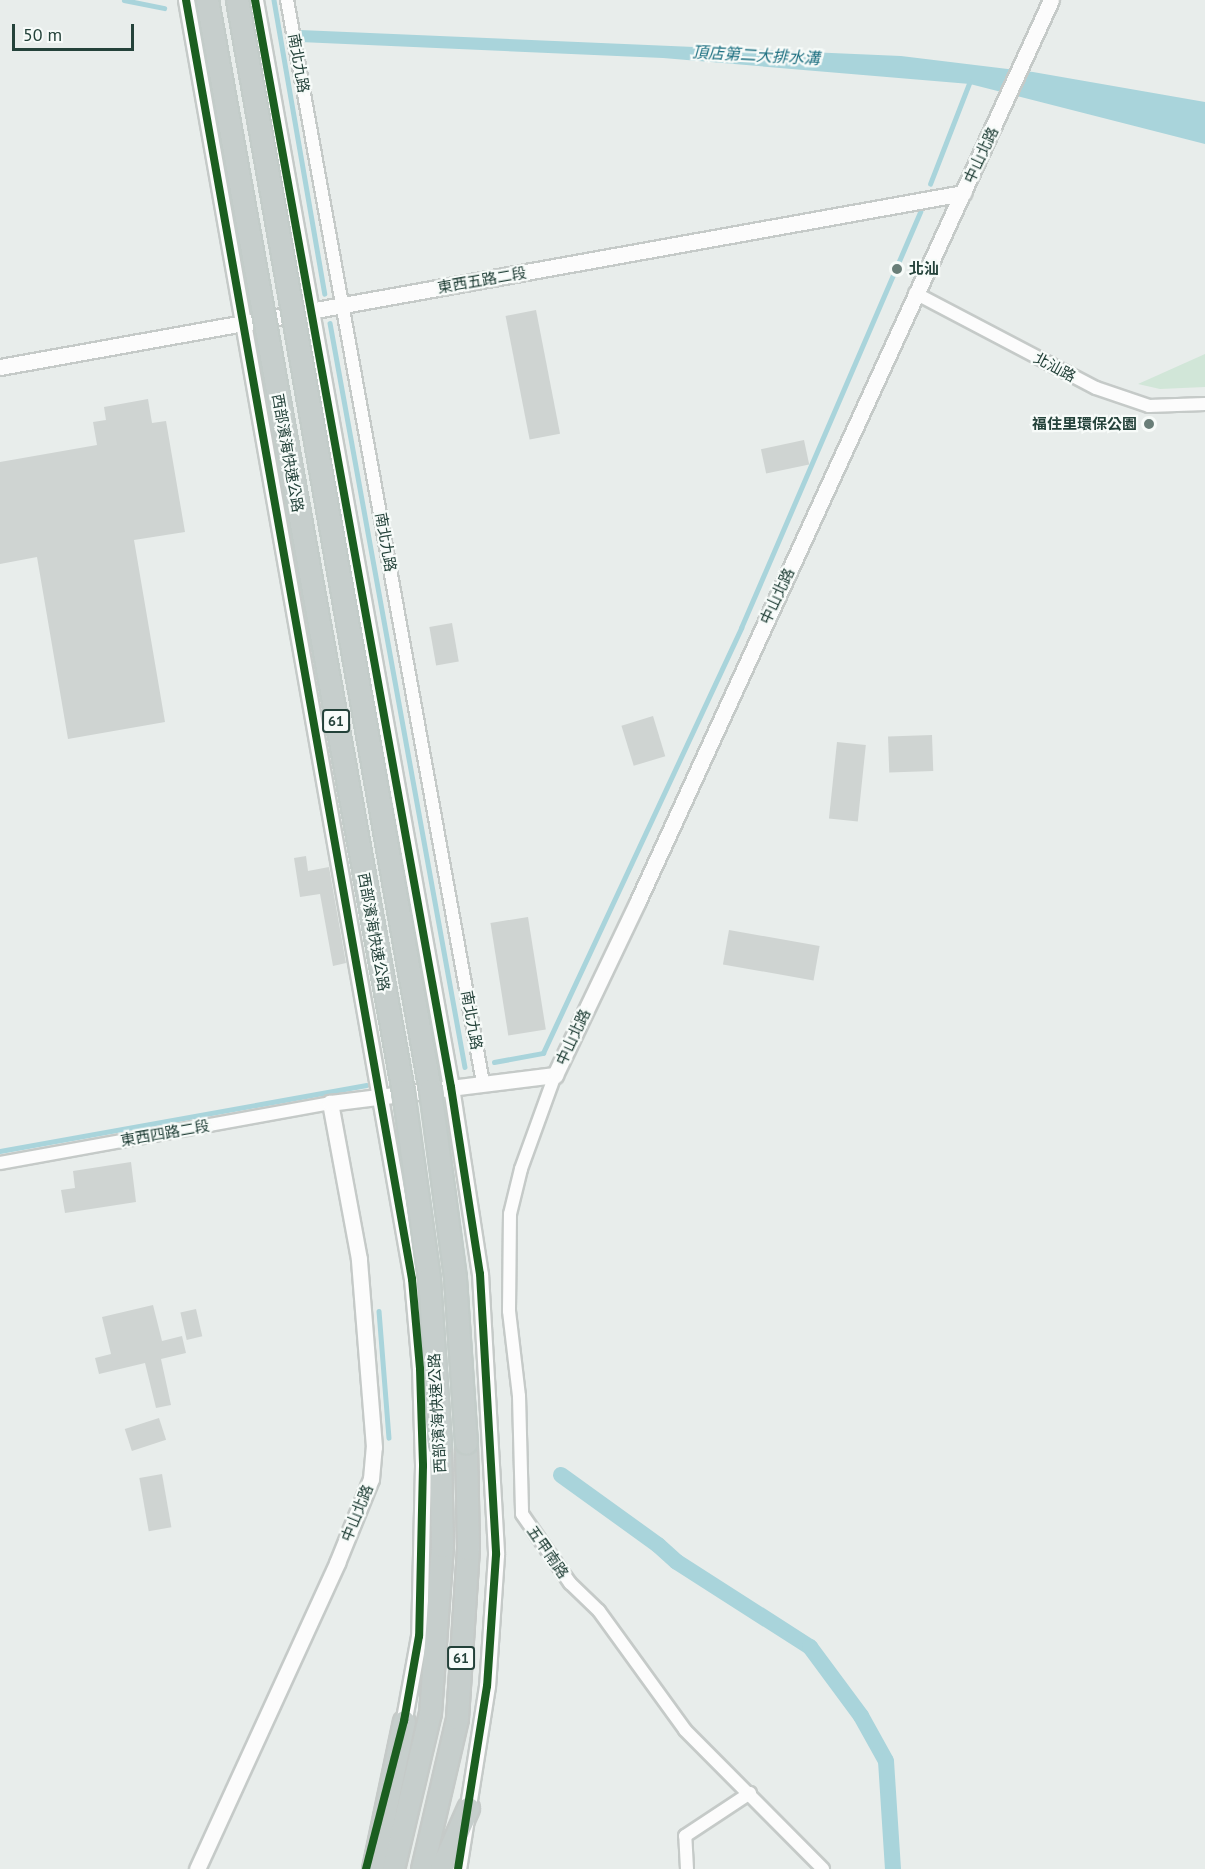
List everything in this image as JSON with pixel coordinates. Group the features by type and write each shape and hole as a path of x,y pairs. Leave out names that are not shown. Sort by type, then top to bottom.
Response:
{"highway":[{"name":"西部濱海快速公路","path":"207,0 403,1091 429,1278 440,1444 442,1546 430,1713 393,1869"},
{"name":"西部濱海快速公路","path":"237,0 430,1090 455,1278 466,1443 468,1550 457,1718 422,1869"},
{"path":"373,1869 404,1721"},
{"path":"441,1869 468,1808"}],"street":[{"path":"186,0 412,1279 420,1369 423,1466 419,1636 404,1721 366,1869"},
{"path":"255,0 451,1087 480,1274 496,1554 487,1686 458,1869"},
{"name":"南北九路","path":"287,0 483,1083"},
{"name":"中山北路","path":"197,1869 337,1563 371,1479 374,1447 360,1270 330,1103 555,1075 637,903 1051,0"},
{"name":"東西五路二段","path":"0,366 963,193"},
{"name":"北汕路","path":"915,293 1096,388 1149,406 1205,404"},
{"name":"五甲南路","path":"555,1075 521,1169 510,1214 509,1311 519,1396 522,1514 570,1583 599,1611 685,1730 823,1869"},
{"name":"東西四路二段","path":"0,1163 330,1103"},
{"path":"687,1869 685,1836 750,1793"}],"green space":[{"path":"1205,354 1205,387 1160,389 1138,384"}],"water":[{"path":"300,30 901,56 1033,72 1205,102 1205,144 970,84 663,58 300,42"}],"building":[{"path":"536,310 560,434 530,440 506,316"},
{"path":"148,399 152,423 166,421 185,532 134,540 165,722 68,739 37,557 0,564 0,462 97,445 93,422 106,420 104,407"},
{"path":"804,440 809,464 766,474 761,449"},
{"path":"452,623 459,661 436,665 429,627"},
{"path":"653,716 665,756 634,766 621,726"},
{"path":"932,735 933,771 889,773 888,737"},
{"path":"837,742 866,745 858,822 829,819"},
{"path":"306,856 308,871 329,867 346,963 333,966 320,894 300,897 294,858"},
{"path":"528,917 546,1030 508,1036 490,923"},
{"path":"729,930 820,946 814,980 723,964"},
{"path":"131,1162 136,1202 65,1213 61,1190 75,1188 73,1171"},
{"path":"153,1305 162,1341 182,1336 186,1353 161,1359 171,1405 156,1408 145,1363 99,1374 95,1358 111,1354 102,1317"},
{"path":"196,1309 202,1336 187,1340 180,1313"},
{"path":"159,1418 166,1440 132,1451 125,1429"},
{"path":"162,1474 171,1527 149,1531 139,1478"}],"waterway":[{"name":"頂店第二大排水溝","path":"124,0 164,8"},
{"path":"274,0 325,294"},
{"path":"930,184 970,81"},
{"path":"494,1062 543,1053 741,628 920,212"},
{"path":"330,323 465,1067"},
{"path":"0,1151 366,1085"},
{"path":"379,1311 389,1438"},
{"path":"561,1475 658,1545 677,1562 810,1647 861,1716 886,1761 893,1869"}],"cycle path":[{"path":"186,0 412,1279 420,1369 423,1466 419,1636 404,1721 366,1869"},
{"path":"255,0 451,1087 480,1274 496,1555 487,1686 458,1869"}],"place":[{"name":"北汕","path":"897,269"},
{"name":"福住里環保公園","path":"1149,424"}]}
